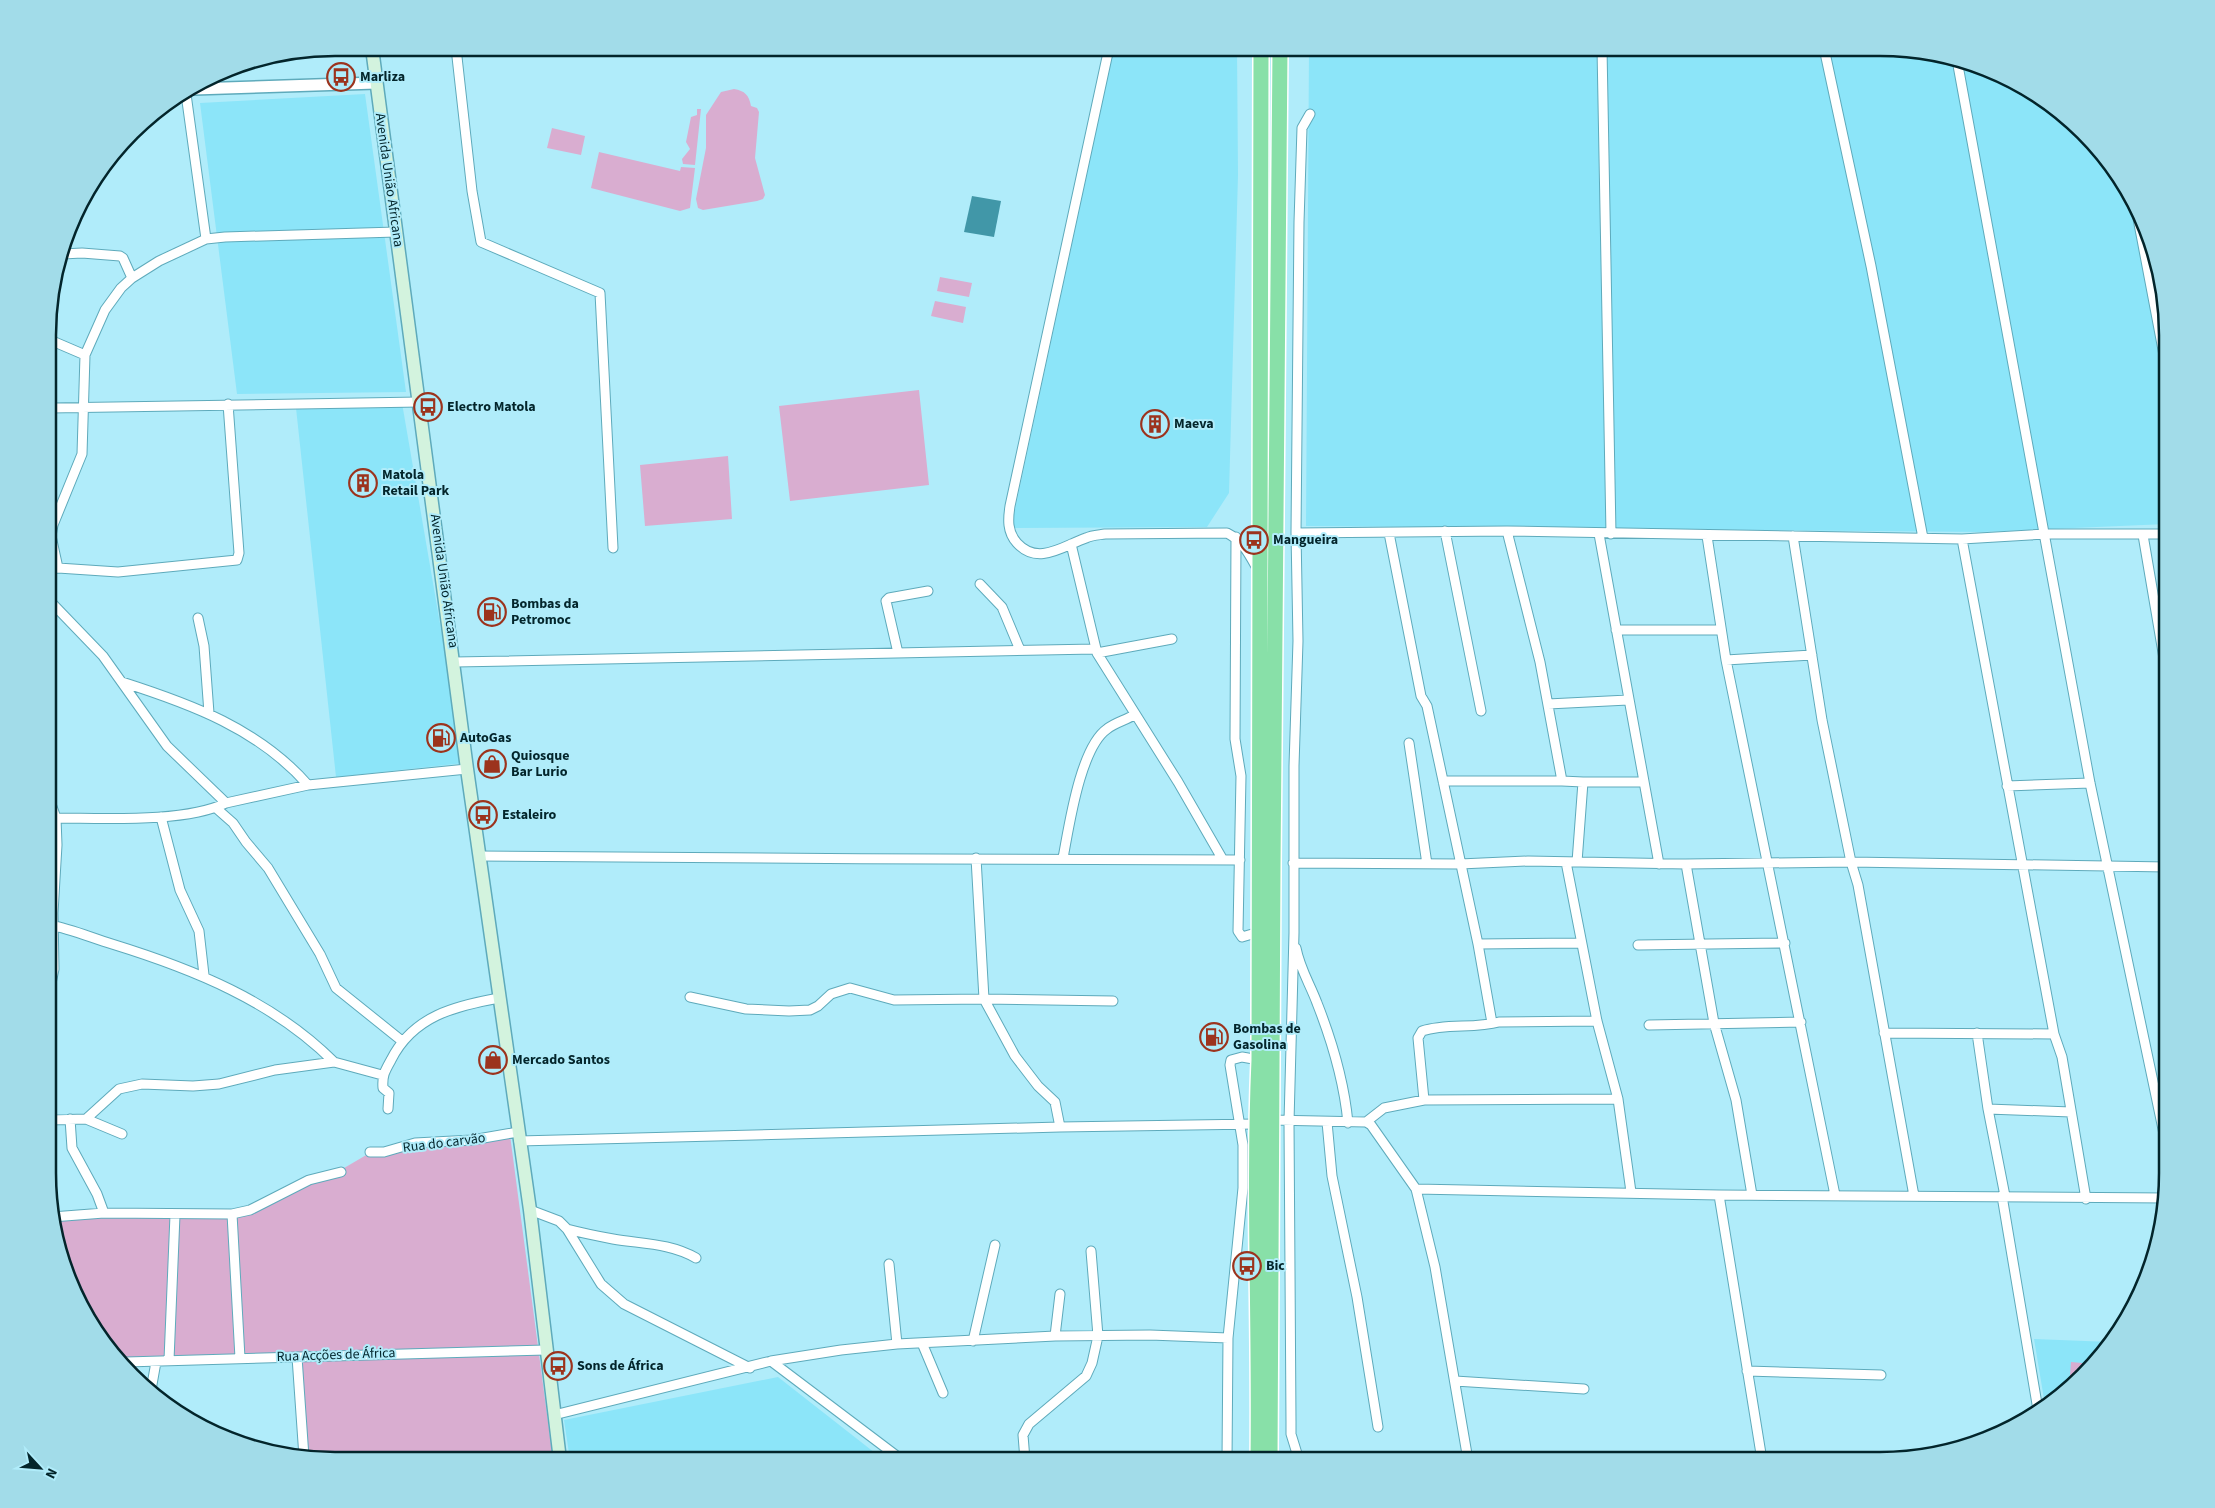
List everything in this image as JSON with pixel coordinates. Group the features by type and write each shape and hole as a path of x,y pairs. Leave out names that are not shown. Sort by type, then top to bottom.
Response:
{"highway":[{"path":"1258,1452 1256,1124 1259,1060 1261,575 1260,56"},
{"path":"1270,1452 1280,56"}],"main road":[{"name":"Avenida União Africana","path":"373,56 455,662 467,769 530,1210 559,1452"}],"street":[{"path":"457,56 472,191 482,242 600,293 613,548"},
{"path":"1107,56 1008,519 1015,541 1025,550 1036,554 1051,553 1087,537 1105,534 1218,531 1236,538 1244,546 1261,575"},
{"path":"1602,56 1610,534"},
{"path":"1826,56 1871,266 1923,538"},
{"path":"1958,68 2090,782 2159,1110"},
{"path":"206,89 376,83"},
{"path":"187,99 206,239"},
{"path":"1297,1452 1291,1434 1290,1421 1289,1122 1298,641 1296,533 1302,128 1310,114"},
{"path":"56,518 82,454 85,355 104,310 121,288 132,278 159,261 206,239 396,232"},
{"path":"2142,241 2159,326"},
{"path":"69,254 120,256 123,258 132,278"},
{"path":"56,343 85,355"},
{"path":"56,408 420,402"},
{"path":"56,569 118,572 237,560 239,553 228,404"},
{"path":"1296,533 1507,531 1962,539 2045,534 2159,534"},
{"path":"1507,531 1540,662 1562,781"},
{"path":"1445,532 1480,711"},
{"path":"1389,533 1421,696 1427,706 1478,944 1492,1023"},
{"path":"1599,534 1659,864"},
{"path":"2143,535 2159,612"},
{"path":"1707,536 1726,660 1835,1195"},
{"path":"1793,536 1812,655 1851,862 1858,885 1914,1196"},
{"path":"1236,538 1235,739 1242,776 1238,931 1242,937 1259,932"},
{"path":"1962,539 2054,1034 2062,1057 2086,1199"},
{"path":"1071,544 1096,651 1134,716 1178,782 1224,860"},
{"path":"980,584 1002,607 1020,650"},
{"path":"898,653 886,601 889,598 928,591"},
{"path":"56,607 103,656 167,746 226,803"},
{"path":"198,618 204,646 209,713"},
{"path":"1616,630 1721,630"},
{"path":"455,662 1020,650 1096,651 1172,639"},
{"path":"1726,660 1812,655"},
{"path":"122,682 169,697 209,713 248,733 296,770 308,785"},
{"path":"1548,704 1628,700"},
{"path":"1063,858 1075,796 1092,748 1107,728 1134,716"},
{"path":"1409,743 1427,864"},
{"path":"56,858 56,818 161,817 216,808 226,803 308,785 467,769"},
{"path":"1443,781 1643,782"},
{"path":"1577,862 1583,782"},
{"path":"2007,786 2090,782"},
{"path":"216,808 233,823 268,868 320,954 336,988 402,1041"},
{"path":"161,817 180,890 199,931 204,975"},
{"path":"479,856 850,860 1063,858 1240,860"},
{"path":"976,858 984,999 1015,1056 1038,1086 1055,1102 1060,1127"},
{"path":"1566,862 1580,943 1597,1021 1618,1099 1631,1192"},
{"path":"1293,863 1460,864 1577,862 1686,864 1851,862 2159,867"},
{"path":"1686,864 1698,944 1714,1023 1736,1100 1752,1195"},
{"path":"56,928 204,975 300,1032 334,1062"},
{"path":"1294,933 1301,970 1316,1000 1341,1074 1348,1123"},
{"path":"1478,944 1580,943"},
{"path":"1638,945 1785,943"},
{"path":"690,997 746,1010 789,1011 810,1010 818,1006 831,994 850,988 894,1000 1113,1001"},
{"path":"388,1109 389,1093 383,1088 382,1074 402,1041 424,1021 440,1013 460,1005 499,998"},
{"path":"1424,1100 1419,1034 1430,1029 1492,1023 1597,1021"},
{"path":"1650,1025 1800,1022"},
{"path":"1884,1033 2054,1034"},
{"path":"1977,1033 2037,1404"},
{"path":"1227,1452 1228,1338 1242,1188 1243,1145 1230,1065 1232,1060 1237,1058 1259,1060"},
{"path":"86,1119 119,1089 142,1084 193,1086 218,1084 275,1070 334,1062 382,1074"},
{"path":"1271,1120 1289,1122 1366,1122 1384,1108 1424,1100 1618,1099"},
{"path":"1988,1109 2071,1112"},
{"path":"70,1119 72,1148 97,1194 104,1213"},
{"path":"56,1120 86,1119 122,1134"},
{"path":"1327,1122 1332,1176 1357,1297 1378,1427"},
{"path":"1366,1122 1376,1130 1416,1189 1435,1267 1467,1452"},
{"name":"Rua do carvão","path":"370,1152 384,1152 414,1143 519,1136 1256,1124"},
{"path":"60,1216 104,1213 232,1214 250,1210 308,1180 341,1172"},
{"path":"1416,1189 1719,1195 2157,1198"},
{"path":"1719,1195 1761,1452"},
{"path":"530,1210 559,1221 567,1229 589,1267 614,1297 634,1310 750,1368"},
{"path":"232,1214 240,1358"},
{"path":"169,1360 175,1215"},
{"path":"567,1229 612,1239 668,1246 681,1249 696,1258"},
{"path":"973,1341 995,1245"},
{"path":"1025,1452 1025,1430 1050,1404 1086,1376 1092,1363 1098,1336 1091,1251"},
{"path":"889,1264 897,1344"},
{"path":"1055,1336 1060,1294"},
{"path":"554,1415 806,1354 897,1344 1055,1336 1228,1338"},
{"path":"922,1343 943,1393"},
{"name":"Rua Acções de África","path":"131,1362 546,1350"},
{"path":"297,1357 303,1449"},
{"path":"152,1383 156,1362"},
{"path":"771,1362 891,1452"},
{"path":"1747,1371 1882,1375"},
{"path":"1455,1381 1584,1389"}],"shaded area":[{"path":"1112,56 1237,56 1238,175 1229,493 1207,527 1011,528"},
{"path":"1309,56 1880,56 1916,59 1952,66 1986,77 2035,103 2077,138 2112,180 2130,212 2144,246 2153,281 2159,335 2159,524 1981,532 1306,526"},
{"path":"734,89 746,94 751,106 757,108 759,112 755,158 765,195 763,199 757,201 703,210 698,208 696,199 706,148 706,115 721,92"},
{"path":"365,94 406,392 237,394 200,103"},
{"path":"697,109 701,109 695,165 683,164 682,159 690,149 686,142 691,117 697,115"},
{"path":"552,128 585,136 581,155 547,148"},
{"path":"599,152 680,171 681,167 695,168 690,208 680,211 591,188"},
{"path":"972,196 1001,201 994,237 964,232"},
{"path":"940,277 972,283 969,297 937,291"},
{"path":"935,301 966,307 963,323 931,316"},
{"path":"919,390 929,485 790,501 779,406"},
{"path":"402,403 464,763 336,777 296,408"},
{"path":"728,456 732,519 645,526 640,465"},
{"path":"510,1135 552,1452 335,1452 301,1449 301,1360 131,1362 103,1328 77,1279 66,1245 60,1214 243,1210 339,1171 368,1154"},
{"path":"2034,1339 2102,1342 2077,1370 2044,1398"},
{"path":"2071,1362 2083,1363 2077,1370 2070,1377"},
{"path":"778,1377 874,1452 569,1452 564,1420"}],"place":[{"name":"Marliza","path":"341,77"},
{"name":"Electro Matola","path":"428,407"},
{"name":"Maeva","path":"1155,424"},
{"name":"Matola Retail Park","path":"363,483"},
{"name":"Mangueira","path":"1254,540"},
{"name":"Bombas da Petromoc","path":"492,612"},
{"name":"AutoGas","path":"441,738"},
{"name":"Quiosque Bar Lurio","path":"492,764"},
{"name":"Estaleiro","path":"483,815"},
{"name":"Bombas de Gasolina","path":"1214,1037"},
{"name":"Mercado Santos","path":"493,1060"},
{"name":"Bic","path":"1247,1266"},
{"name":"Sons de África","path":"558,1366"}]}
